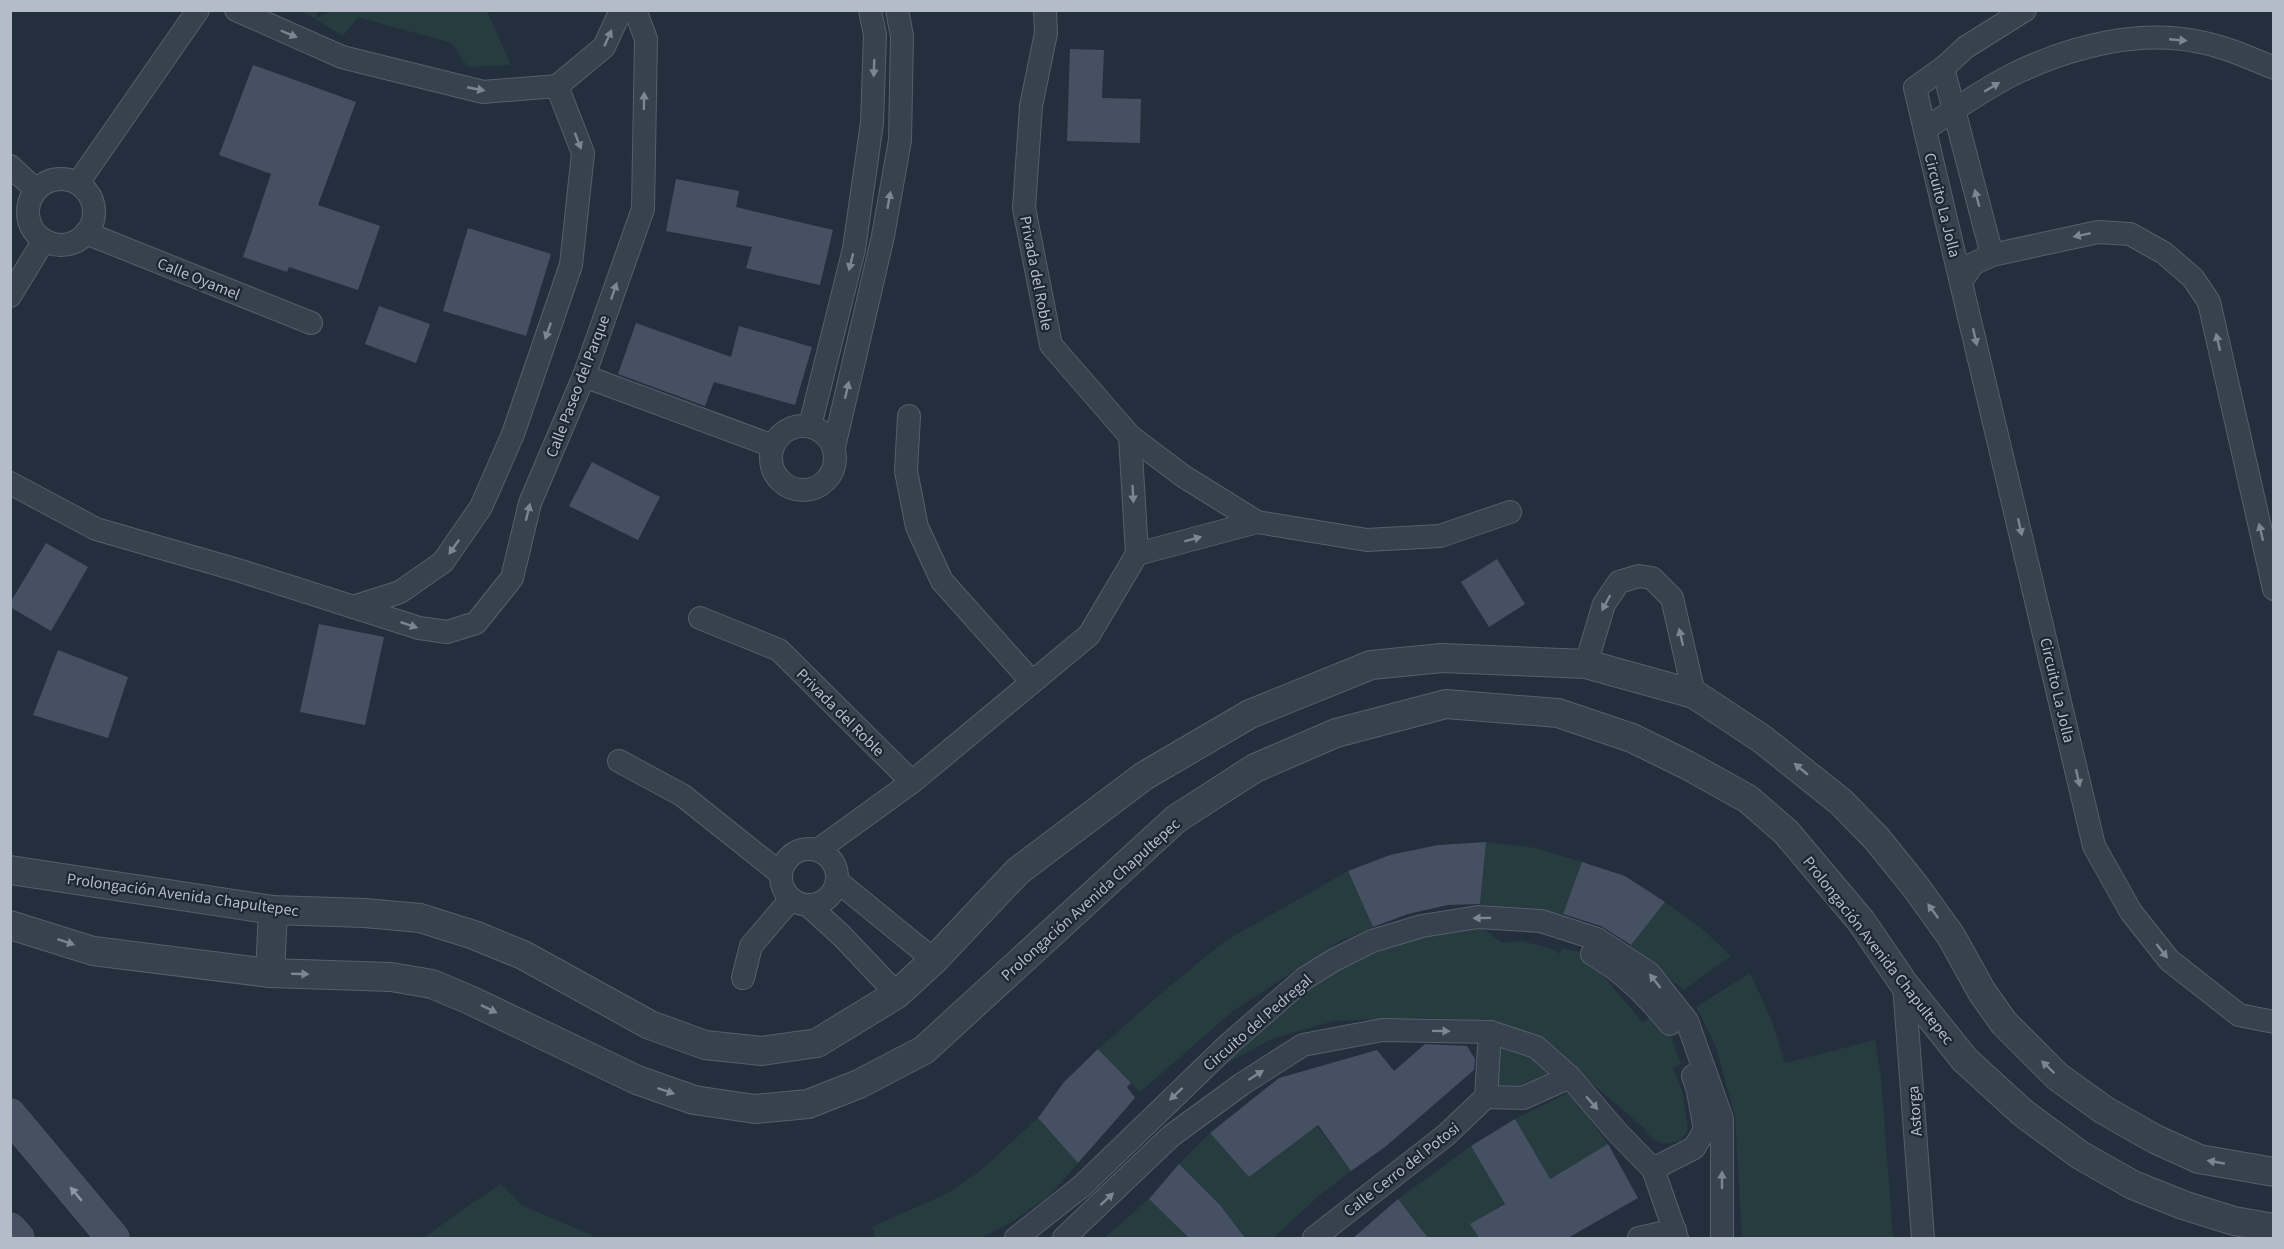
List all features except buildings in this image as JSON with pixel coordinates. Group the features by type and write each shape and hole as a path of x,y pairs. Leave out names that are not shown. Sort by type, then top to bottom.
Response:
{"main road":[{"path":"10,1115 113,1239"},
{"path":"10,1229 18,1239"}],"street":[{"path":"78,183 198,10"},
{"path":"236,10 342,57 483,92 557,86 604,47 621,10"},
{"name":"Calle Paseo del Parque","path":"10,483 96,529 419,628 447,632 476,623 512,578 530,503 584,376 643,209 646,39 635,10"},
{"path":"810,426 856,238 872,123 875,35 870,10"},
{"path":"834,447 883,236 900,140 902,36 897,10"},
{"name":"Privada del Roble","path":"1045,10 1046,33 1031,106 1024,208 1051,345 1130,436 1183,476 1257,522 1367,540 1440,536 1510,512"},
{"path":"1992,255 1943,68 1966,47 2025,10"},
{"path":"1925,129 2018,72 2076,49 2117,41 2160,38 2200,42 2242,54 2274,68"},
{"name":"Circuito La Jolla","path":"1943,68 1915,88 2094,846 2131,912 2169,960 2239,1015 2274,1022"},
{"path":"353,607 400,592 443,562 481,507 513,434 571,265 583,153 557,86"},
{"path":"10,166 36,190"},
{"path":"67,179 78,183 93,201 92,224 77,241 54,244 44,240 29,222 27,211 30,199 45,182 67,179"},
{"name":"Circuito La Jolla","path":"1962,280 1972,264 1992,255 2098,232 2130,234 2164,253 2193,278 2208,302 2274,589"},
{"name":"Calle Oyamel","path":"86,233 311,323"},
{"path":"10,296 44,240"},
{"path":"584,376 773,446"},
{"path":"909,416 906,471 917,527 942,581 1032,682"},
{"path":"810,426 820,430 829,438 834,447 836,459 828,479 819,486 808,490 797,489 786,485 772,468 773,446 779,436 788,429 810,426"},
{"path":"818,850 912,782 1089,635 1137,554 1130,436"},
{"name":"Privada del Roble","path":"1137,554 1257,522"},
{"path":"1586,664 1604,604 1619,582 1639,576 1652,578 1672,598 1694,694"},
{"name":"Privada del Roble","path":"700,618 779,650 912,782"},
{"path":"1442,658 1446,704"},
{"name":"Prolongación Avenida Chapultepec","path":"10,870 273,910 364,913 420,918 474,935 523,956 650,1025 705,1045 762,1051 817,1043 897,994 934,960 1018,871 1144,776 1250,714 1371,665 1442,658 1586,664 1694,694 1762,739 1841,802 1877,839 1951,936 1982,992 2004,1023 2058,1077 2104,1110 2155,1139 2199,1159 2274,1172"},
{"name":"Prolongación Avenida Chapultepec","path":"10,925 93,951 270,973 391,977 432,984 637,1080 694,1100 755,1109 808,1104 860,1084 924,1050 1176,819 1255,768 1336,733 1446,704 1558,713 1632,738 1688,765 1749,799 1786,832 1861,921 1904,984 1965,1060 2023,1113 2080,1155 2133,1185 2183,1205 2234,1221 2274,1228"},
{"path":"619,761 682,795 780,873"},
{"path":"743,978 751,946 800,902 828,899 837,881 837,871 827,855 808,848 790,855 780,873 780,883 800,902 841,935 897,994"},
{"path":"837,881 934,960"},
{"path":"270,973 273,910"},
{"name":"Circuito del Pedregal","path":"1016,1239 1082,1186 1148,1120 1305,978 1372,941 1422,926 1478,917 1540,921 1597,939 1649,973 1687,1021 1722,1119 1722,1239"},
{"path":"1540,921 1616,970 1652,1002 1673,1028 1698,1091 1705,1130 1694,1148 1653,1169"},
{"name":"Astorga","path":"1904,984 1923,1239"},
{"path":"1064,1239 1171,1136 1242,1084 1303,1045 1382,1030 1490,1032 1536,1047 1570,1077 1616,1131 1653,1169 1676,1234 1639,1239"},
{"path":"1490,1032 1486,1097 1523,1098 1570,1077"},
{"name":"Calle Cerro del Potosi","path":"1314,1239 1446,1136 1486,1097"}],"green space":[{"path":"332,10 487,11 511,65 468,67 451,43 358,17 343,36 302,11 317,11 317,18"},
{"path":"1486,842 1536,848 1582,862 1562,917 1522,909 1480,905"},
{"path":"1348,871 1373,927 1340,941 1233,1011 1140,1092 1098,1049 1225,941"},
{"path":"1665,902 1700,927 1731,956 1684,990 1629,947"},
{"path":"1480,926 1502,943 1522,941 1555,950 1560,954 1562,948 1584,953 1643,1023 1655,1013 1669,1032 1681,1064 1673,1068 1683,1094 1688,1130 1680,1141 1666,1144 1653,1140 1643,1127 1570,1065 1469,1023 1427,1018 1334,1021 1272,1039 1212,1071 1292,996 1352,960 1422,935"},
{"path":"1750,973 1771,1019 1785,1063 1875,1040 1881,1076 1893,1238 1742,1238 1735,1116 1715,1044 1696,1007"},
{"path":"1494,1035 1569,1076 1487,1097"},
{"path":"1280,1078 1351,1171 1322,1193 1273,1238 1246,1238 1220,1205 1179,1164 1210,1133 1249,1177 1288,1148 1251,1100"},
{"path":"1570,1092 1608,1144 1549,1179 1515,1119"},
{"path":"1038,1118 1078,1163 1049,1196 1015,1220 981,1238 876,1238 872,1227 948,1193 980,1171"},
{"path":"1471,1146 1505,1203 1471,1224 1480,1238 1429,1238 1398,1199"},
{"path":"501,1184 523,1206 592,1235 591,1238 424,1238"},
{"path":"1149,1199 1189,1238 1104,1238"}]}
